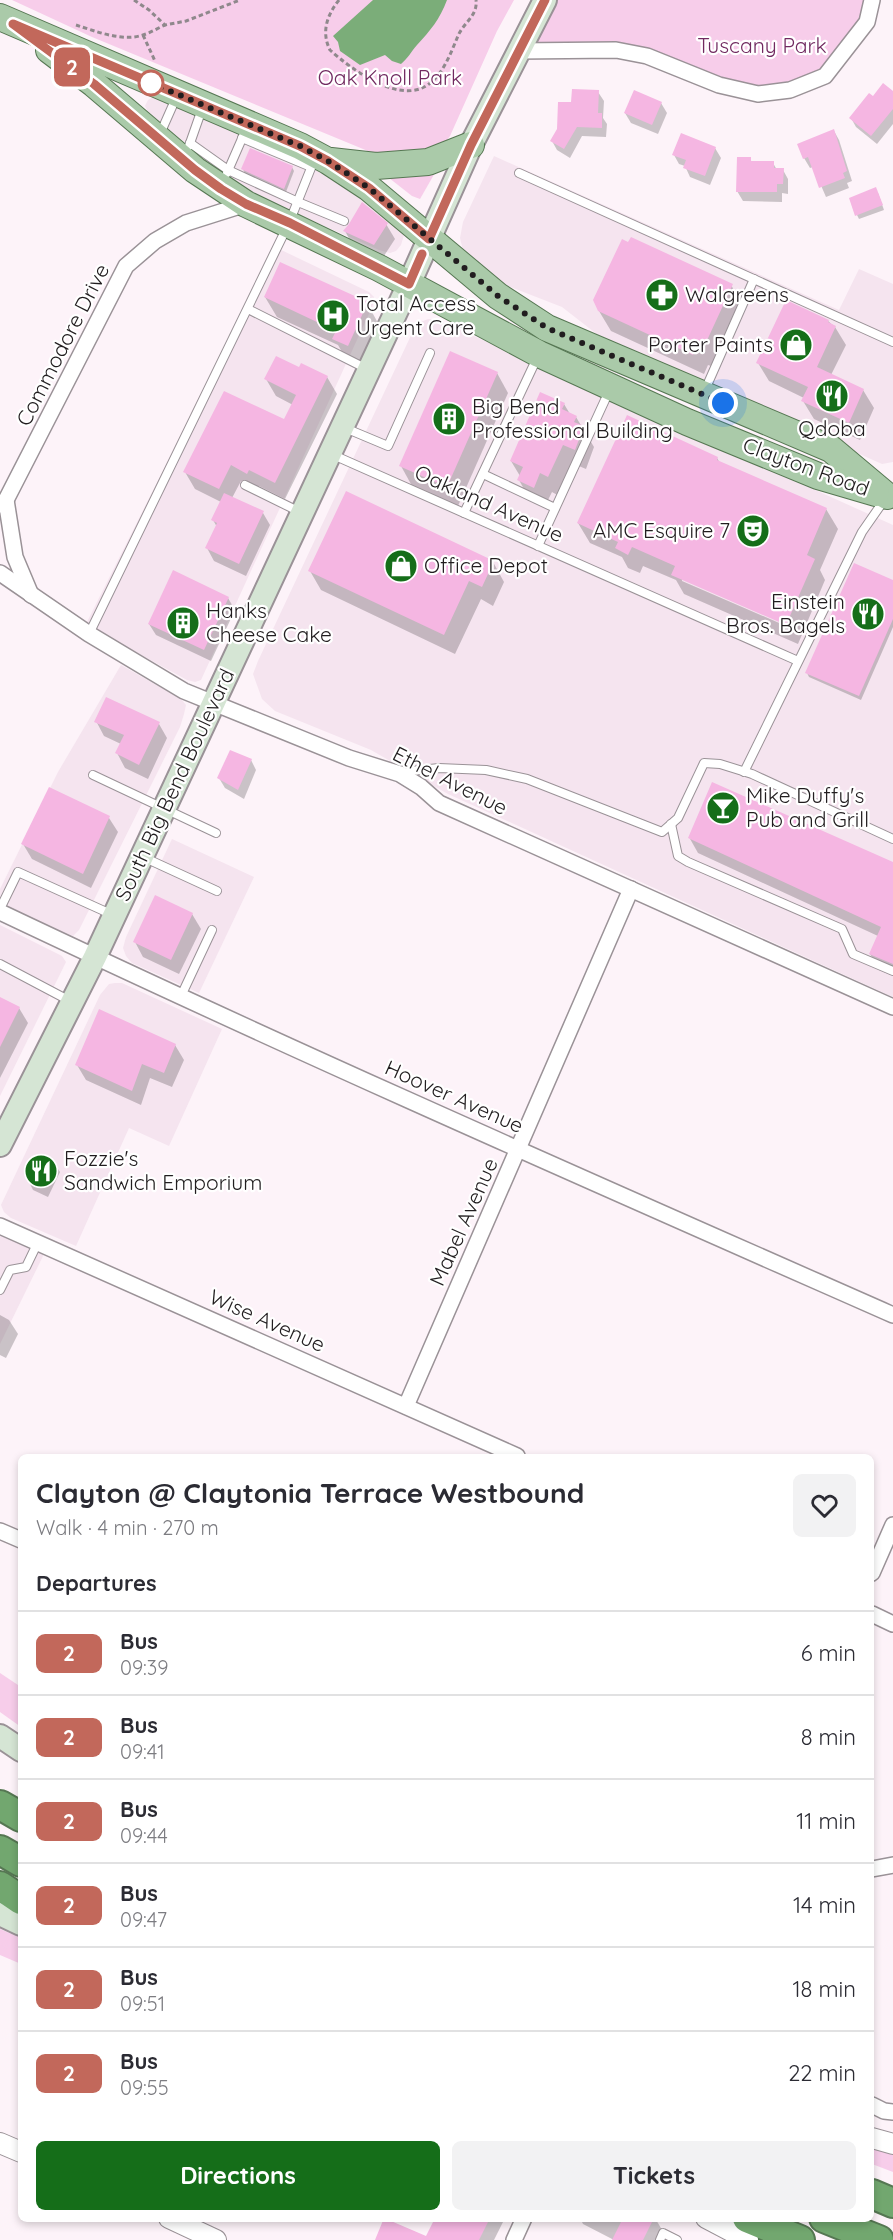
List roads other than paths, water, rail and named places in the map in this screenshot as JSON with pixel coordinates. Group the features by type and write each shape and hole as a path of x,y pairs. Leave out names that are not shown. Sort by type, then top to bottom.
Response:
{"highway":[{"path":"0,1805 18,1815"},
{"path":"0,1850 18,1860"},
{"path":"0,1886 18,1898"},
{"path":"874,2195 893,2203"},
{"path":"757,2222 800,2240"},
{"path":"834,2222 879,2240"}],"main road":[{"name":"South Big Bend Boulevard","path":"2,1136 95,957 409,284 471,145 545,0"},
{"name":"Clayton Road","path":"6,20 204,105 245,131 318,161 369,188 498,296 547,328 831,449 891,493"},
{"name":"Clayton Road","path":"6,20 94,84 158,138 187,151 225,179 246,204 294,213 409,284 539,354 687,422 818,476 891,493"},
{"path":"318,161 376,166 428,162 471,145"},
{"path":"0,1736 18,1748"},
{"path":"0,1914 18,1923"}],"street":[{"path":"517,51 616,50 647,56 718,86 758,94 790,90 825,76 867,22 872,0"},
{"name":"Commodore Drive","path":"31,595 15,557 3,503 126,266 155,241 186,224 246,204"},
{"name":"Ethel Avenue","path":"0,573 89,634 184,691 350,758 400,774 421,787 439,803 893,1007"},
{"name":"Mabel Avenue","path":"406,1406 631,889"},
{"name":"Hoover Avenue","path":"0,910 95,957 518,1149 893,1315"},
{"name":"Wise Avenue","path":"0,1226 513,1454"},
{"path":"874,1568 893,1525"},
{"path":"0,1530 18,1539"},
{"path":"874,1615 893,1624"},
{"path":"874,1869 893,1865"},
{"path":"874,2106 893,2112"},
{"path":"874,2139 893,2144"},
{"path":"0,2143 18,2151"},
{"path":"178,2222 216,2240"},
{"path":"514,2240 522,2222"},
{"path":"714,2222 748,2240"}],"lane":[{"path":"158,138 178,94"},
{"path":"187,151 204,105"},
{"path":"245,131 225,179 294,213 344,221"},
{"path":"89,634 318,161"},
{"path":"519,173 893,342"},
{"path":"703,395 754,279"},
{"path":"248,309 368,369"},
{"path":"341,426 388,446 430,353"},
{"path":"464,513 539,354"},
{"path":"538,546 612,386"},
{"name":"Oakland Avenue","path":"329,453 798,662"},
{"path":"483,474 555,508"},
{"path":"245,485 302,513"},
{"path":"744,772 862,532 891,493"},
{"path":"400,774 439,768 486,770 526,779 662,832 678,818 704,763 720,764 744,772 893,839"},
{"path":"93,775 216,833"},
{"path":"670,824 678,856 842,929 853,954 893,971"},
{"path":"142,856 217,891"},
{"path":"0,910 18,872 114,916"},
{"path":"181,996 212,930"},
{"path":"0,964 71,1002"},
{"path":"0,1290 10,1270 26,1267 38,1242"},
{"path":"660,2240 663,2233 677,2240"}],"place":[{"name":"Walgreens","path":"662,295"},
{"name":"Total Access Urgent Care","path":"333,316"},
{"name":"Porter Paints","path":"796,345"},
{"name":"Qdoba","path":"832,396"},
{"name":"Big Bend Professional Building","path":"449,419"},
{"name":"AMC Esquire 7","path":"753,531"},
{"name":"Office Depot","path":"401,566"},
{"name":"Einstein Bros. Bagels","path":"868,614"},
{"name":"Hanks Cheese Cake","path":"183,623"},
{"name":"Mike Duffy's Pub and Grill","path":"723,808"},
{"name":"Fozzie's Sandwich Emporium","path":"41,1171"}],"park label":[{"name":"Tuscany Park","path":"762,46"},
{"name":"Oak Knoll Park","path":"390,78"}]}
